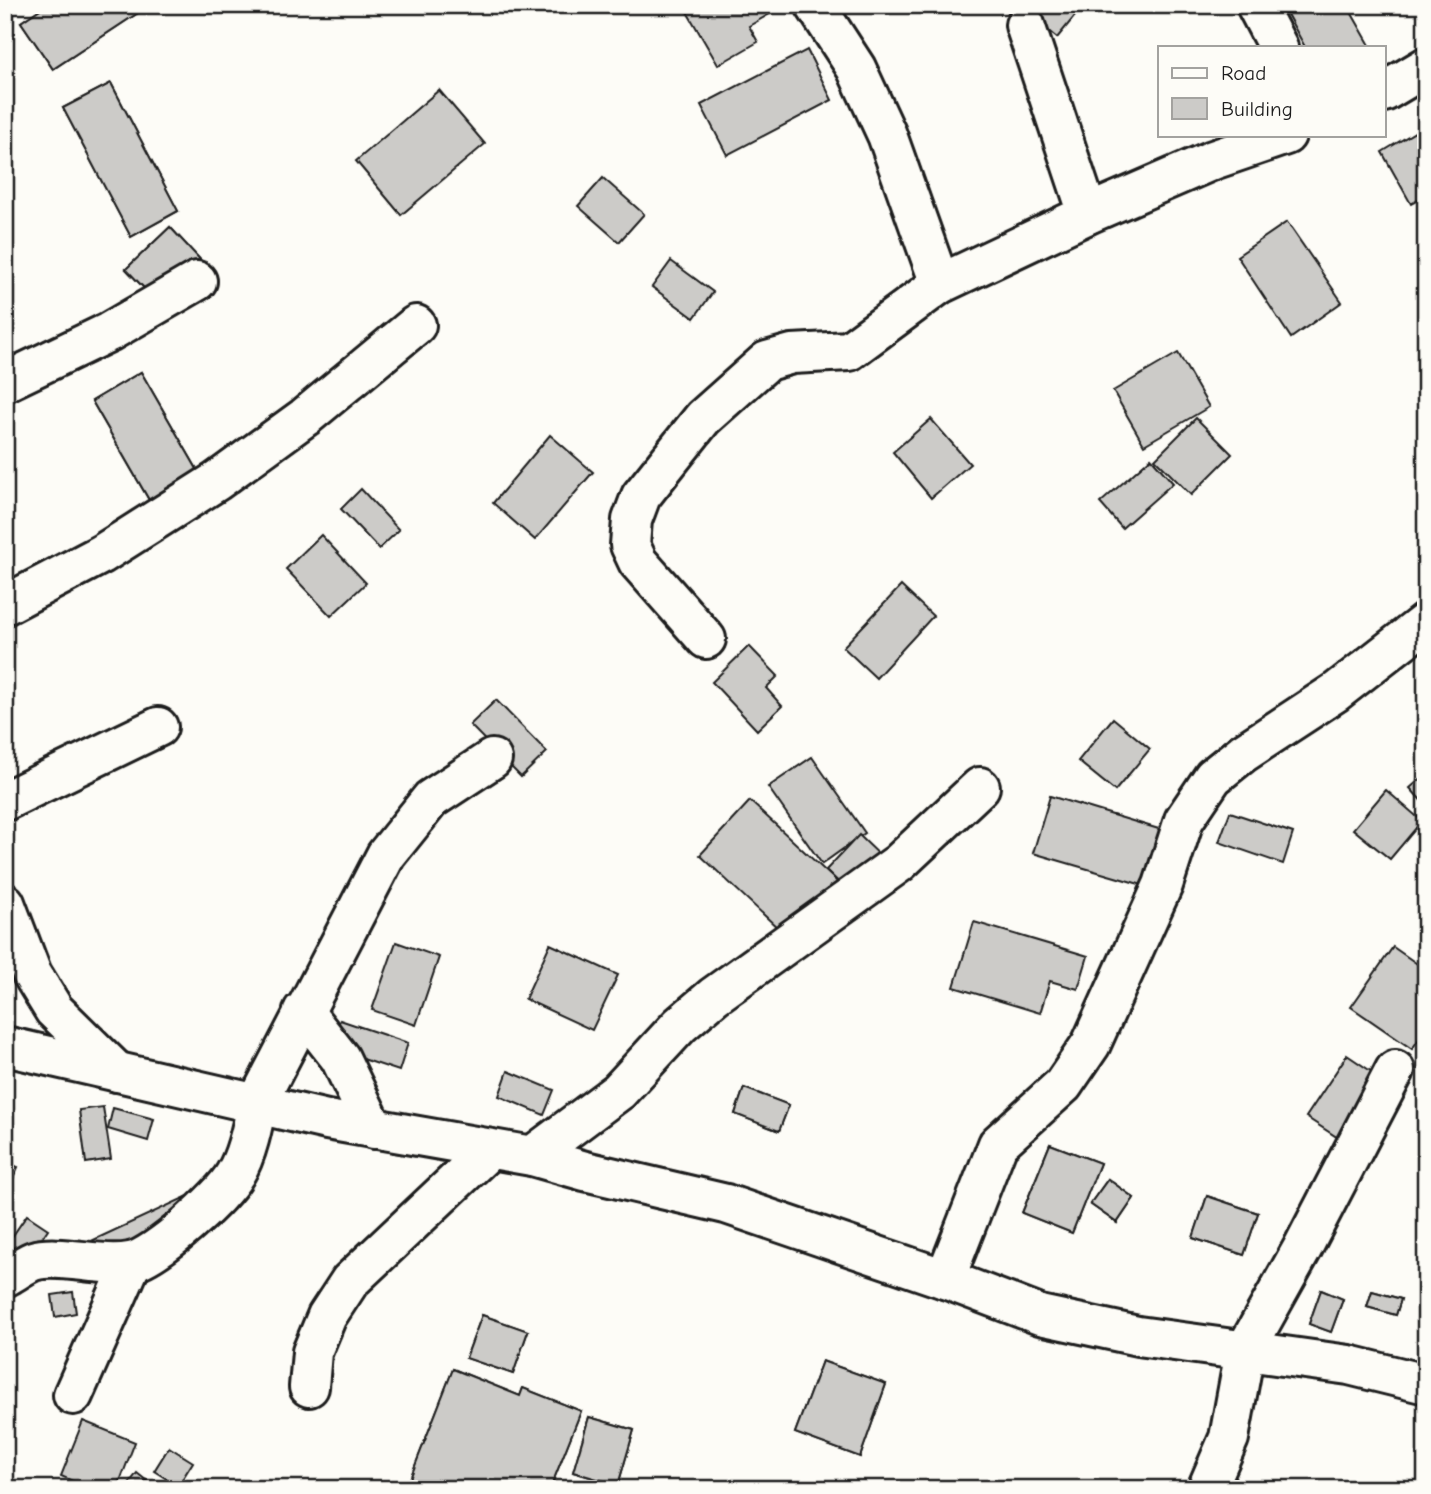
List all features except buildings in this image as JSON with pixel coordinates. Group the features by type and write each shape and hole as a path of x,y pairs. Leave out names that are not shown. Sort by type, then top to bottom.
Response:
{"street":[{"path":"815,5 856,68 887,135 940,284"},
{"path":"1256,5 1277,46"},
{"path":"1025,25 1088,214"},
{"path":"1386,91 1426,67"},
{"path":"706,639 638,562 630,545 632,520 641,496 703,418 767,361 792,354 849,351 940,284 1088,214 1213,160 1283,136"},
{"path":"5,382 109,332 197,281"},
{"path":"5,605 102,554 216,481 305,417 416,325"},
{"path":"945,1279 998,1144 1063,1085 1091,1044 1163,885 1184,820 1213,777 1243,753 1336,692 1426,622"},
{"path":"5,801 158,727"},
{"path":"5,1277 34,1261 50,1259 110,1264 132,1262 174,1236 205,1209 235,1174 252,1130 257,1103 386,856 431,799 492,759"},
{"path":"532,1156 619,1091 680,1025 714,996 899,863 980,786"},
{"path":"5,903 32,974 54,1010 119,1073"},
{"path":"303,1011 340,1058 374,1129"},
{"path":"5,1046 327,1120 532,1156 726,1203 1040,1315 1138,1336 1349,1365 1426,1384"},
{"path":"1207,1489 1229,1438 1245,1351 1302,1249 1395,1070"},
{"path":"241,1158 290,1134 327,1120"},
{"path":"579,1120 585,1171"},
{"path":"309,1387 312,1352 327,1316 350,1281 490,1149"},
{"path":"73,1395 132,1262"}]}
